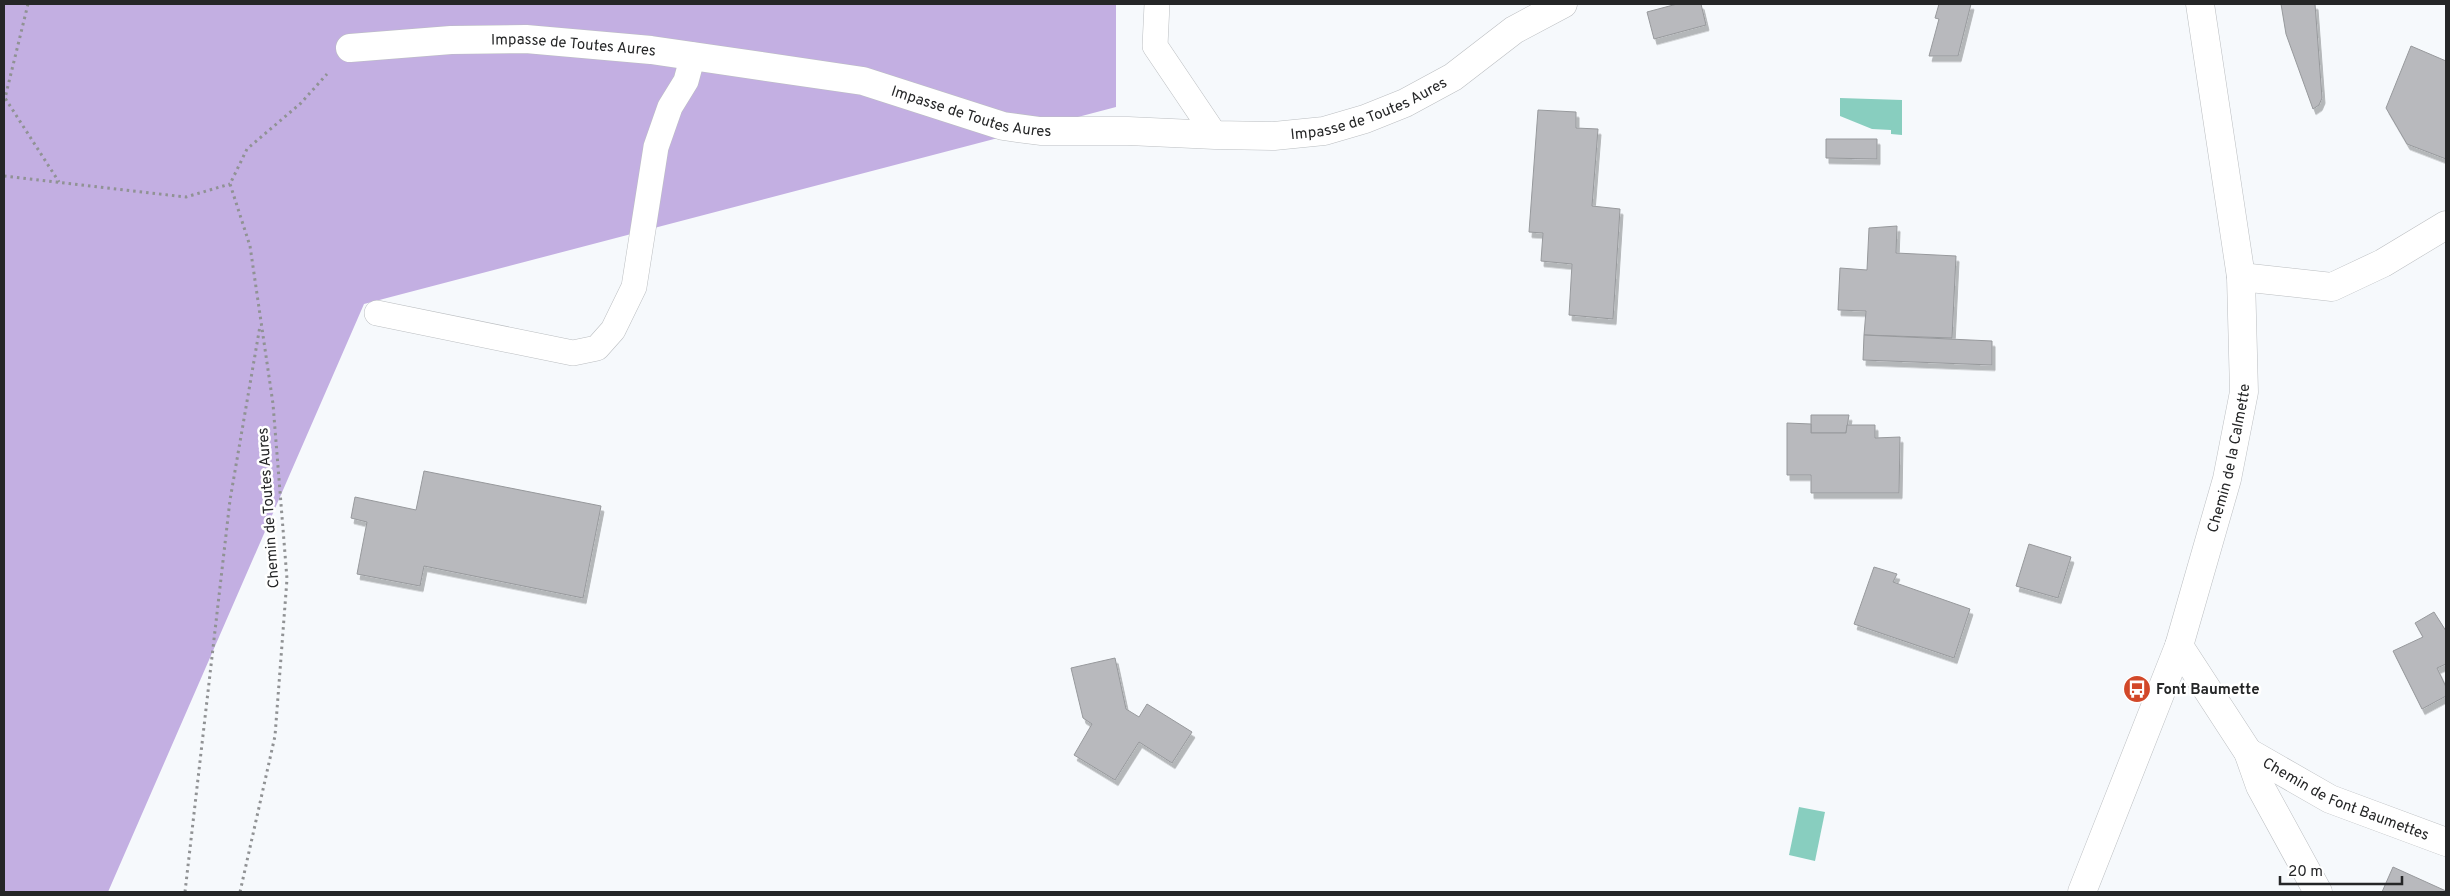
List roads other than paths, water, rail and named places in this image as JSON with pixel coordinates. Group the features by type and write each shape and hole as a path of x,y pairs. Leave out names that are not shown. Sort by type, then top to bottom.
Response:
{"street":[{"name":"Impasse de Toutes Aures","path":"350,48 452,40 526,39 693,55 863,81 1003,126 1040,131 1128,130 1216,136 1274,136 1324,131 1365,119 1405,103 1452,77 1514,30 1563,4"},
{"name":"Chemin de la Calmette","path":"2082,892 2179,646 2227,479 2244,392 2241,277 2200,4"},
{"path":"2241,277 2332,287 2383,264 2446,225"},
{"path":"2179,646 2248,752 2260,786 2318,892"},
{"name":"Chemin de Font Baumettes","path":"2248,752 2330,799 2446,842"}],"lane":[{"path":"1156,4 1155,46 1216,136"},
{"path":"377,313 573,353 597,348 613,330 634,287 656,146 670,107 686,81 693,55"}],"place":[{"name":"Font Baumette","path":"2137,689"}]}
